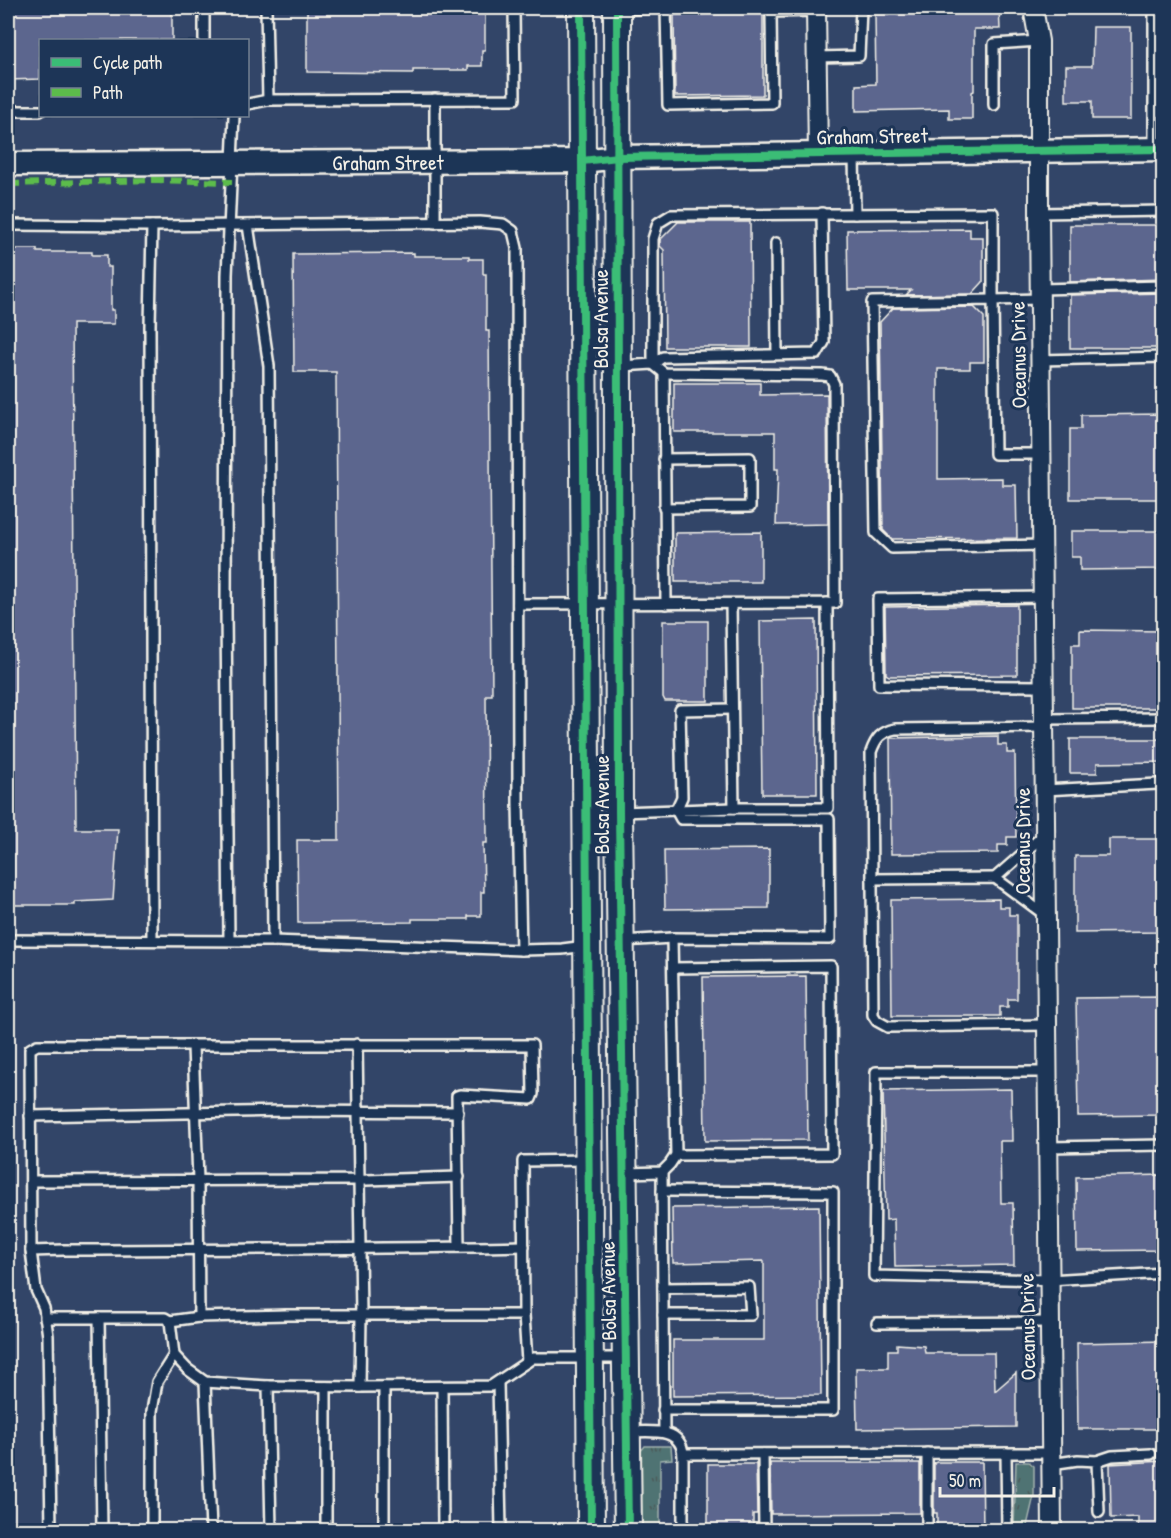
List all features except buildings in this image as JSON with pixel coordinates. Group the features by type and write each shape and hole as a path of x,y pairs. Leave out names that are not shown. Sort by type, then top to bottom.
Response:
{"main road":[{"name":"Bolsa Avenue","path":"581,8 591,1530"},
{"name":"Bolsa Avenue","path":"617,8 619,812 628,1530"},
{"path":"588,945 620,941"}],"street":[{"name":"Oceanus Drive","path":"1033,8 1039,41 1038,151 1052,1530"},
{"path":"816,9 818,155"},
{"name":"Graham Street","path":"8,164 582,161 618,157 1159,149"}],"lane":[{"path":"204,8 204,39"},
{"path":"266,8 268,100"},
{"path":"249,104 268,100 515,99 514,8"},
{"path":"617,8 697,8"},
{"path":"666,8 668,105 772,103 771,12 816,9"},
{"path":"817,57 859,56 861,8"},
{"path":"1154,8 1159,83 1159,149"},
{"path":"994,105 994,44 1039,41"},
{"path":"435,99 435,223"},
{"path":"8,111 39,111"},
{"path":"229,940 226,287 234,117"},
{"path":"854,154 855,214"},
{"path":"1039,213 1164,211"},
{"path":"618,366 653,364 663,357 818,354 824,342 822,213"},
{"path":"653,364 653,239 658,223 671,214 993,213 995,454 1041,454"},
{"path":"8,225 152,226 480,222 503,225 513,231 517,248 518,803 521,950"},
{"path":"248,225 269,366 273,941"},
{"path":"152,226 150,326 152,940"},
{"path":"776,243 777,354"},
{"path":"1042,545 892,548 876,533 872,302 993,300 1040,294 1164,286"},
{"path":"1040,360 1164,357"},
{"path":"518,604 835,603 834,384 830,376 664,373 653,364"},
{"path":"664,373 666,604"},
{"path":"664,459 750,458 750,507 664,508"},
{"path":"1043,597 879,599 879,685 1043,686"},
{"path":"619,812 828,808 827,603"},
{"path":"731,604 734,808"},
{"path":"676,810 682,797 680,710 732,709"},
{"path":"1047,1025 888,1027 877,1022 873,1014 871,752 875,740 883,732 895,729 1164,718"},
{"path":"1044,790 1158,784"},
{"path":"620,941 672,938 830,939 829,819 681,819 676,810"},
{"path":"995,878 1045,833"},
{"path":"872,879 995,878 1045,915"},
{"path":"664,1432 662,1172 676,1155 672,938"},
{"path":"8,940 229,940 521,950 562,949 588,945"},
{"path":"673,968 831,966 832,1154 676,1155"},
{"path":"357,1044 360,1180 360,1387"},
{"path":"51,1530 48,1336 44,1308 36,1290 32,1251 30,1116 32,1047 76,1045 532,1045 533,1094 531,1099 457,1096 459,1247"},
{"path":"194,1046 199,1317"},
{"path":"1047,1072 876,1072 874,1276 1049,1280 1164,1273"},
{"path":"30,1116 358,1111 458,1112"},
{"path":"1048,1147 1163,1145"},
{"path":"527,1362 524,1315 523,1161 588,1160"},
{"path":"624,1173 662,1172"},
{"path":"31,1181 360,1180 459,1177"},
{"path":"662,1191 833,1192 833,1410 663,1410"},
{"path":"32,1251 524,1246"},
{"path":"663,1288 749,1287 752,1315 663,1315"},
{"path":"45,1318 165,1318 170,1321 199,1317 524,1315"},
{"path":"99,1318 102,1530"},
{"path":"170,1321 174,1355 187,1369 205,1382 326,1387 491,1386 532,1358 627,1358"},
{"path":"877,1323 1050,1322"},
{"path":"153,1530 152,1411 156,1382 174,1355"},
{"path":"205,1382 211,1530"},
{"path":"498,1382 501,1530"},
{"path":"268,1386 271,1530"},
{"path":"326,1387 326,1530"},
{"path":"384,1387 384,1530"},
{"path":"442,1387 443,1530"},
{"path":"627,1432 664,1432 677,1439 683,1454 683,1530"},
{"path":"927,1453 927,1530"},
{"path":"1006,1453 1007,1530"},
{"path":"683,1454 1006,1453 1097,1461 1112,1456 1151,1454"},
{"path":"763,1454 764,1530"},
{"path":"1097,1461 1099,1512"}],"shaded area":[{"path":"8,8 1163,8 1163,1530 8,1530"}],"green space":[{"path":"645,1446 671,1446 672,1459 660,1460 660,1530 640,1530 640,1452"},
{"path":"1016,1462 1029,1462 1034,1466 1034,1496 1026,1530 1014,1530"}],"marked path":[{"path":"8,184 154,180 232,182"}],"cycle path":[{"path":"581,8 591,1530"},
{"path":"617,8 619,812 628,1530"},
{"path":"582,161 618,157 1164,149"}]}
